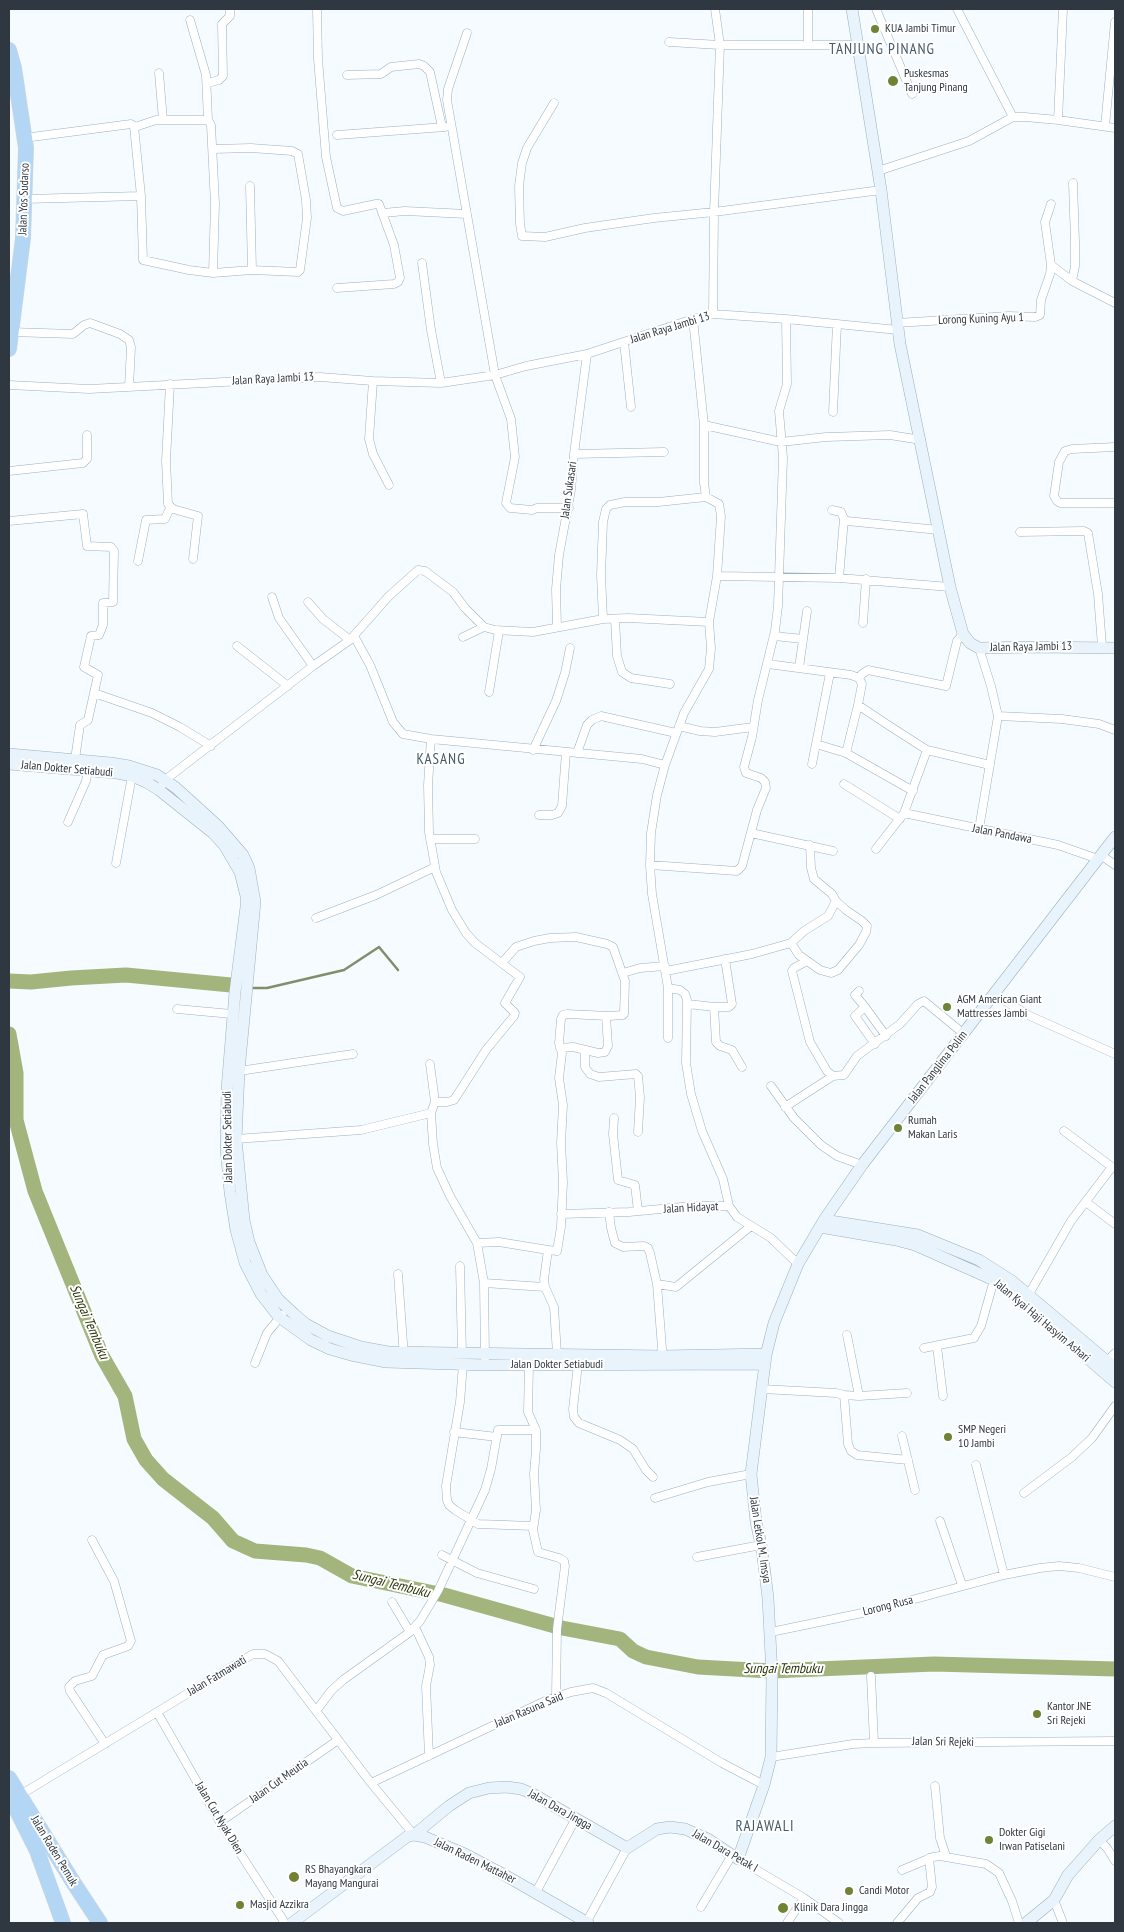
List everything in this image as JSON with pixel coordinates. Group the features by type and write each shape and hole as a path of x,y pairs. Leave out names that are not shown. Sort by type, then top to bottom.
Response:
{"highway":[{"name":"Jalan Yos Sudarso","path":"9,50 14,68 26,148 23,238 9,349"},
{"name":"Jalan Raden Pemuk","path":"9,1778 62,1923"},
{"name":"Jalan Raden Pemuk","path":"14,1795 51,1845 100,1923"},
{"path":"37,1851 51,1845"}],"street":[{"path":"206,83 219,80 223,76 222,24 230,16 230,9"},
{"path":"317,9 318,59 326,157 337,208 343,211 377,204 381,206 394,245 399,280 394,284 337,288"},
{"path":"713,314 714,212 720,46 714,9"},
{"path":"808,9 808,45"},
{"path":"852,9 881,190 897,327 950,587 963,634 957,641 946,686 868,670 859,678"},
{"path":"876,9 912,94"},
{"path":"957,9 1013,117"},
{"path":"1058,120 1063,9"},
{"path":"190,20 206,75 208,120 211,125 215,204 213,273"},
{"path":"1105,126 1115,22"},
{"path":"467,34 447,94 495,375 511,419 515,457 506,503 510,508 532,510 537,508 569,508"},
{"path":"669,42 720,46 858,45"},
{"path":"347,75 381,74 391,67 419,64 424,66 430,72 442,127"},
{"path":"159,73 163,120"},
{"path":"554,103 527,148 522,163 519,186 522,236 545,237 654,218 881,190"},
{"path":"878,171 969,141 1013,117 1025,116 1115,128"},
{"path":"24,138 131,124 135,127 156,120 208,120"},
{"path":"337,135 452,126"},
{"path":"135,127 142,196 142,259 189,270 213,273 252,270 298,272 300,270 307,218 306,200 298,154 292,151 259,149 213,149"},
{"path":"1072,281 1075,266 1073,183"},
{"path":"250,186 252,270"},
{"path":"25,199 142,196"},
{"name":"Lorong Kuning Ayu 1","path":"897,327 1035,317 1040,315 1041,300 1051,265 1045,222 1051,204"},
{"path":"383,213 405,211 467,214"},
{"path":"422,263 441,383"},
{"path":"1051,265 1072,281 1115,303"},
{"name":"Jalan Raya Jambi 13","path":"9,384 89,389 320,377 373,382 441,383 495,375 526,366 587,354 713,314 897,327"},
{"path":"693,319 704,426 704,483 706,498"},
{"path":"650,865 737,871 742,866 757,810 766,788 765,782 761,778 746,773 744,767 774,636 778,606 783,458 779,410 787,384 786,319"},
{"path":"11,332 73,334 84,325 90,323 120,334 129,340 131,347 129,387"},
{"path":"833,412 837,324"},
{"path":"624,342 630,407"},
{"name":"Jalan Sukasari","path":"557,627 557,572 569,508 587,354"},
{"path":"373,382 369,439 373,454 389,485"},
{"path":"138,561 146,520 165,519 170,508 168,504 166,461 170,384"},
{"path":"704,426 781,442 826,437 890,435 920,440"},
{"path":"9,471 83,464 86,459 87,435"},
{"path":"1115,447 1065,451 1060,462 1054,496 1056,501 1060,503 1115,503"},
{"path":"574,454 664,452"},
{"path":"603,619 601,575 603,522 606,509 610,505 625,502 658,502 706,498 719,504 721,508 717,576 710,622 711,648 709,669 684,713 665,765 654,812 650,865 652,894 666,968 668,1038"},
{"path":"170,508 198,516 193,559"},
{"path":"832,510 841,512 844,519 839,578"},
{"path":"9,520 82,513 84,515 87,546 111,547 114,549 113,602 103,603 103,625 99,636 91,636 84,667 98,675 88,720 80,725 75,759"},
{"path":"844,519 847,522 939,530"},
{"path":"1020,532 1088,533 1098,594 1102,646"},
{"path":"159,790 165,780 352,638 390,596 418,570 425,571 453,592 464,608 484,627 499,631 533,632 603,619 657,618 710,622"},
{"path":"717,576 866,579 950,587"},
{"path":"863,623 866,579"},
{"path":"272,597 279,618 313,666"},
{"path":"308,602 323,619 352,638 370,666 393,722 399,732 407,736 533,750 642,759 665,765"},
{"path":"799,668 807,611"},
{"path":"615,619 617,656 622,672 631,678 670,684"},
{"path":"464,637 484,627"},
{"path":"488,692 499,631"},
{"name":"Jalan Raya Jambi 13","path":"963,634 970,643 979,648 1102,646 1115,648"},
{"path":"774,636 803,639"},
{"path":"237,646 288,686"},
{"path":"533,750 556,701 570,648"},
{"path":"979,648 998,716 994,730 979,829"},
{"path":"768,664 851,675 859,678 862,684 846,754"},
{"path":"812,764 830,673"},
{"path":"94,693 152,714 180,727 211,746"},
{"path":"858,705 927,750 990,765"},
{"path":"577,753 587,725 592,720 601,716 678,730 715,732 753,727"},
{"path":"998,716 1062,719 1099,724 1115,730"},
{"path":"431,739 428,786 430,840 435,868 452,910 466,933 475,943 520,978 505,1003 515,1013 514,1016 486,1050 454,1100 435,1102"},
{"path":"816,744 846,754 912,790"},
{"path":"876,850 902,816 927,750"},
{"path":"539,815 552,816 558,813 562,806 566,752"},
{"name":"Jalan Dokter Setiabudi","path":"9,754 75,759 130,766 143,770 165,780 243,855 249,868 250,894 247,988 239,1071 236,1139 244,1220 254,1258 269,1287 288,1309 311,1327 342,1341 404,1358 485,1359 529,1365 766,1359"},
{"name":"Jalan Dokter Setiabudi","path":"9,764 88,770 132,776 159,790 216,830"},
{"path":"68,822 86,781 88,770"},
{"path":"116,863 132,776"},
{"name":"Jalan Pandawa","path":"844,784 902,816 1058,845 1099,857 1115,865"},
{"path":"751,833 833,851"},
{"name":"Jalan Panglima Polim","path":"822,1224 862,1165 1115,837"},
{"path":"430,840 475,839"},
{"path":"791,943 796,952 807,961 825,972 831,973 838,970 859,945 866,932 867,926 836,901 832,894 814,879 811,868 810,845"},
{"path":"316,918 376,895 435,868"},
{"name":"Jalan Dokter Setiabudi","path":"250,894 246,907 232,1014 227,1089 226,1149 236,1230 245,1263 261,1294 279,1317 312,1340 330,1349 386,1362 404,1358"},
{"path":"623,973 640,968 666,968 725,959 791,943 804,931 820,923 828,916 836,901"},
{"path":"477,1243 499,1242 557,1251 562,1214 563,1182 561,1143 563,1105 559,1078 562,1054 560,1048 560,1023 563,1015 606,1016 624,1014 625,981 613,947 607,944 576,938 550,938 516,947 502,963"},
{"path":"688,1004 729,1007 732,1004 725,959"},
{"path":"807,961 794,968 792,972 810,1042 816,1055 827,1071 833,1076"},
{"path":"668,988 680,990 685,994 688,1004 687,1078 702,1131 723,1179 729,1206"},
{"path":"859,991 855,995 886,1036"},
{"path":"995,995 1030,1016 1115,1054"},
{"path":"785,1107 833,1076 844,1075 857,1056 886,1036 918,1004 924,1001 964,1034"},
{"path":"714,1007 716,1042 720,1046 732,1050 742,1067"},
{"path":"865,1007 855,1016 874,1044"},
{"path":"177,1009 232,1014"},
{"path":"560,1048 573,1048 598,1053 605,1052 607,1049 606,1016"},
{"path":"585,1050 585,1067 590,1074 599,1077 636,1074 638,1076 640,1097 638,1132"},
{"path":"239,1071 353,1054"},
{"path":"430,1064 435,1102 431,1113 437,1168 450,1196 477,1243 484,1283 485,1359 557,1354 663,1361 658,1284 648,1248 644,1246 623,1247 615,1243 609,1212"},
{"path":"771,1086 785,1107 821,1144 837,1156 862,1165"},
{"path":"236,1139 362,1130 431,1113"},
{"path":"614,1118 613,1134 618,1180 635,1185 638,1211"},
{"path":"1028,1294 1071,1221 1114,1166 1064,1131"},
{"path":"1086,1202 1115,1224"},
{"name":"Jalan Hidayat","path":"562,1214 638,1211 692,1206 729,1206 737,1217 772,1238 798,1264"},
{"name":"Jalan Kyai Haji Hasyim Ashari","path":"822,1224 896,1236 918,1235 959,1257 994,1280 1026,1305 1115,1382"},
{"name":"Jalan Letkol M. Imsya","path":"735,1857 764,1785 771,1757 771,1632 751,1474 766,1359 774,1323 798,1264 822,1224"},
{"path":"658,1284 676,1288 751,1226"},
{"path":"548,1250 544,1279 545,1287 554,1307 557,1354"},
{"name":"Jalan Kyai Haji Hasyim Ashari","path":"959,1257 997,1270 1113,1360"},
{"path":"460,1266 462,1359 460,1402 446,1486 447,1500 449,1505 471,1522 484,1525 533,1526"},
{"path":"398,1274 404,1358"},
{"path":"924,1348 974,1338 981,1326 994,1280"},
{"path":"484,1283 545,1287"},
{"path":"255,1363 267,1333 279,1317 288,1309"},
{"path":"847,1334 859,1396"},
{"path":"937,1346 944,1396"},
{"path":"578,1364 573,1409 574,1417 579,1423 620,1440 633,1449 646,1470 653,1477"},
{"path":"529,1365 528,1412 536,1430 534,1474 536,1510 533,1526 538,1552 559,1558 564,1561 565,1566 558,1627 556,1697"},
{"path":"762,1389 840,1393 859,1396 907,1393"},
{"path":"844,1395 848,1444 851,1452 857,1455 908,1460"},
{"path":"1024,1493 1072,1457 1092,1438 1115,1406"},
{"path":"316,1710 331,1691 343,1680 413,1630 436,1594 485,1490 499,1430 536,1430"},
{"path":"454,1432 497,1437"},
{"path":"902,1436 915,1490"},
{"path":"976,1465 1004,1574"},
{"path":"655,1498 708,1482 751,1474"},
{"path":"940,1521 962,1586"},
{"path":"92,1540 114,1581 131,1641 128,1646 103,1655 92,1676 75,1681 69,1686 70,1691 105,1744"},
{"path":"697,1557 761,1544"},
{"path":"442,1555 477,1573 534,1589"},
{"name":"Lorong Rusa","path":"771,1632 905,1603 1004,1574 1059,1566 1088,1570 1115,1577"},
{"path":"392,1602 413,1630 429,1657 430,1665 426,1686 429,1756"},
{"name":"Jalan Fatmawati","path":"14,1795 105,1744 253,1654 265,1654 278,1661 371,1783 414,1834"},
{"path":"871,1676 874,1743"},
{"name":"Jalan Rasuna Said","path":"371,1783 545,1700 593,1688 606,1693 722,1763 764,1785"},
{"name":"Jalan Cut Nyak Dien","path":"156,1712 220,1822 285,1923"},
{"name":"Jalan Cut Meutia","path":"220,1822 338,1740"},
{"name":"Jalan Sri Rejeki","path":"771,1757 853,1744 874,1743 1115,1741"},
{"path":"935,1786 940,1838 946,1856"},
{"name":"Jalan Dara Jingga","path":"414,1834 449,1806 470,1793 489,1788 507,1787 521,1789 627,1848"},
{"path":"536,1892 576,1818"},
{"path":"1026,1923 1054,1900 1068,1875 1098,1840 1115,1826"},
{"name":"Jalan Dara Petak I","path":"587,1923 627,1848 657,1829 670,1827 685,1829 700,1836 804,1898 839,1923"},
{"path":"292,1923 408,1836 414,1834"},
{"name":"Jalan Raden Mattaher","path":"414,1834 465,1854 536,1892 587,1923"},
{"path":"1098,1840 1107,1848 1115,1861"},
{"path":"902,1870 929,1858 946,1856 986,1864 999,1873 1012,1901 1019,1923"},
{"path":"701,1907 735,1857"},
{"path":"897,1923 918,1898 930,1892 932,1887 929,1858"},
{"path":"787,1923 804,1898"},
{"path":"1054,1900 1063,1923"}],"waterway":[{"path":"251,988 267,988 344,970 379,947 398,970"},
{"path":"9,981 31,982 126,975 231,985"},
{"name":"Sungai Tembuku","path":"9,1034 16,1073 16,1120 35,1191 102,1356 125,1396 134,1439 146,1460 163,1479 213,1518 233,1541 255,1551 320,1558 352,1576 444,1595 562,1628 620,1639 633,1651 646,1657 698,1667 771,1671 934,1664 1115,1669"}],"place":[{"name":"KUA Jambi Timur","path":"875,29"},
{"name":"Puskesmas Tanjung Pinang","path":"893,81"},
{"name":"AGM American Giant Mattresses Jambi","path":"947,1007"},
{"name":"Rumah Makan Laris","path":"898,1128"},
{"name":"SMP Negeri 10 Jambi","path":"948,1437"},
{"name":"Kantor JNE Sri Rejeki","path":"1037,1714"},
{"name":"Dokter Gigi Irwan Patiselani","path":"989,1840"},
{"name":"RS Bhayangkara Mayang Mangurai","path":"294,1877"},
{"name":"Candi Motor","path":"849,1891"},
{"name":"Masjid Azzikra","path":"240,1905"},
{"name":"Klinik Dara Jingga","path":"783,1908"}],"district":[{"name":"TANJUNG PINANG","path":"882,50"},
{"name":"KASANG","path":"441,760"},
{"name":"RAJAWALI","path":"765,1827"}]}
